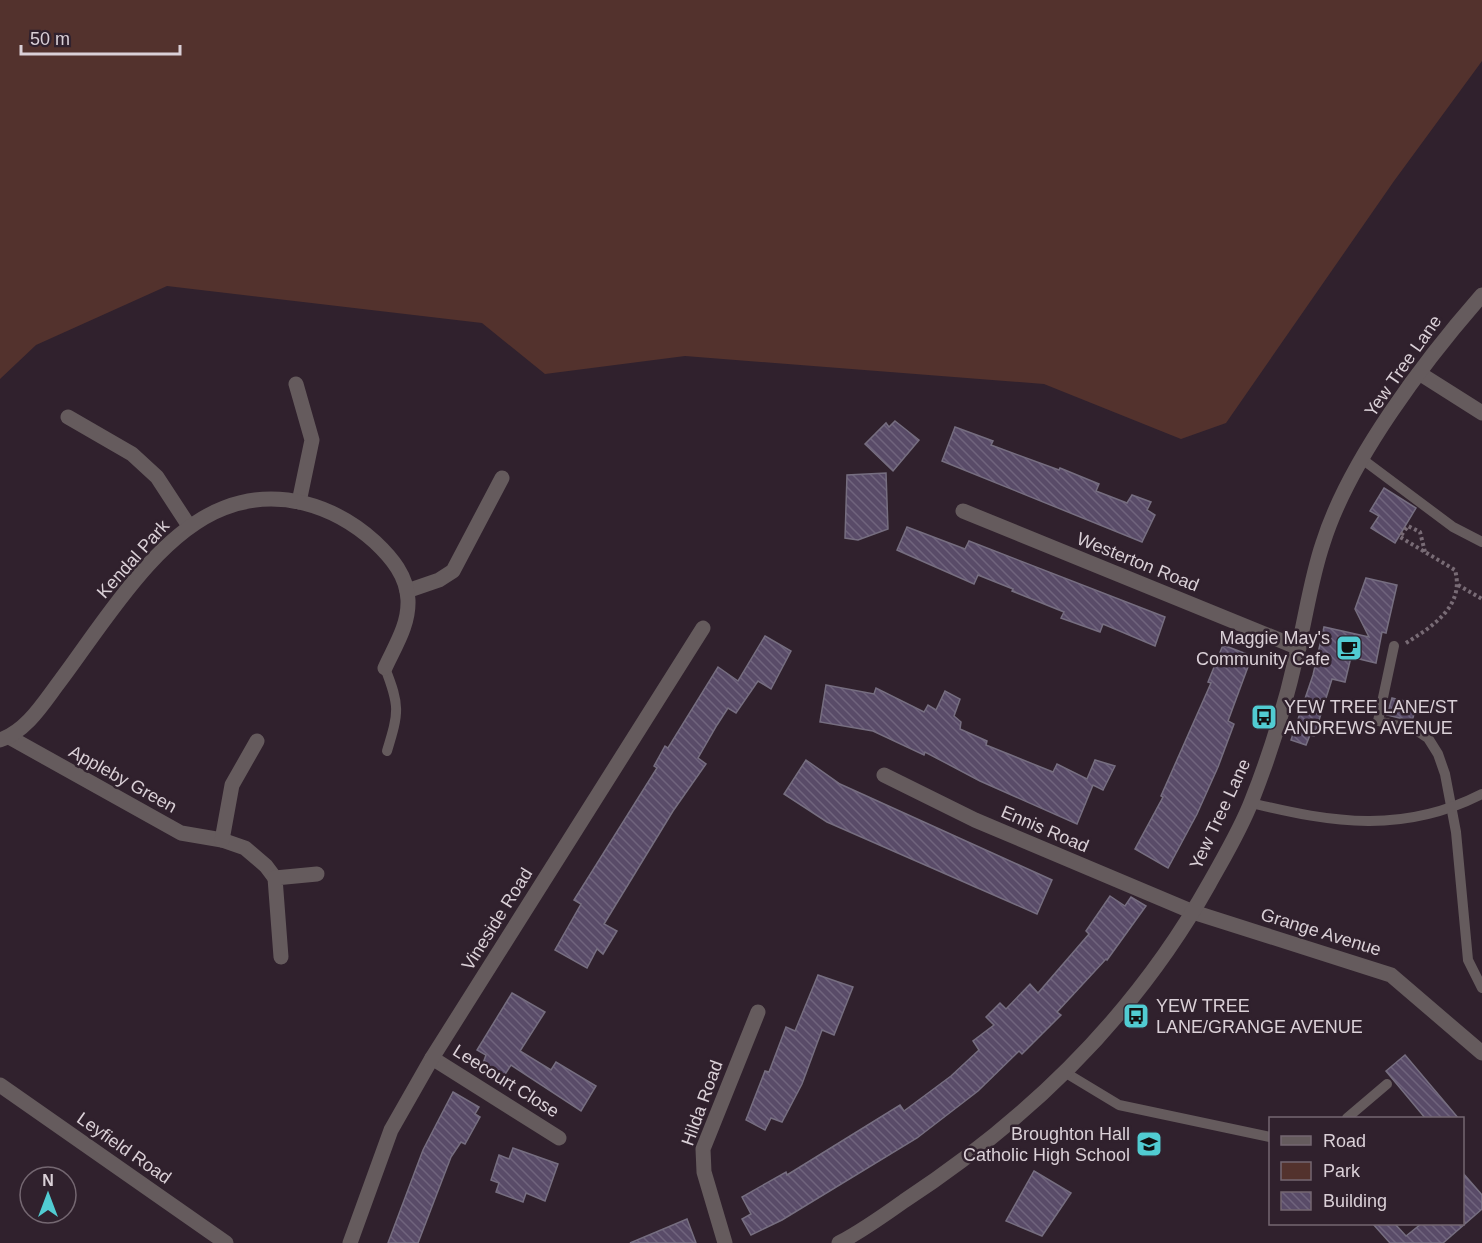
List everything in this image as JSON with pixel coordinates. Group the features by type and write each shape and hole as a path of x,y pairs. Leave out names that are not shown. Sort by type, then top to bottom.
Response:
{"street":[{"name":"Yew Tree Lane","path":"839,1243 950,1171 1011,1124 1066,1073 1116,1018 1160,962 1193,912 1251,803 1270,749 1299,648 1322,544 1335,511 1362,459 1419,373 1482,295"},
{"path":"1419,373 1482,413"},
{"path":"296,384 312,440 299,502"},
{"path":"68,417 132,454 158,477 189,526"},
{"path":"407,591 439,580 453,571 502,478"},
{"name":"Kendal Park","path":"4,739 34,715 143,571 189,526 217,511 243,502 262,499 299,502 335,514 367,535 397,566 407,591 408,613 405,626 385,668"},
{"name":"Westerton Road","path":"963,512 1299,648"},
{"name":"Vineside Road","path":"350,1243 391,1130 432,1058 703,628"},
{"name":"Appleby Green","path":"4,739 181,833 222,840 255,855 275,878"},
{"path":"222,840 232,785 256,741"},
{"name":"Ennis Road","path":"884,775 975,820 1193,912"},
{"path":"281,957 275,878 317,874"},
{"name":"Grange Avenue","path":"1193,912 1391,975 1482,1053"},
{"name":"Hilda Road","path":"725,1243 704,1173 703,1149 758,1012"},
{"name":"Leecourt Close","path":"432,1058 559,1138"},
{"name":"Leyfield Road","path":"0,1085 225,1243"}],"lane":[{"path":"1362,459 1453,527 1482,543"},
{"path":"1394,646 1378,721 1416,730 1428,738 1445,774 1452,809 1468,960 1482,988"},
{"path":"385,668 397,699 395,724 387,751"},
{"path":"1251,803 1303,816 1378,822 1433,815 1452,809 1482,794"},
{"path":"1066,1073 1119,1105 1269,1137"},
{"path":"1349,1117 1387,1084"}],"path":[{"path":"1394,646 1406,643 1445,615 1458,585 1455,570 1425,552 1400,537 1408,526 1420,532 1425,552"},
{"path":"1458,585 1482,600"}],"green space":[{"path":"0,0 1482,0 1482,61 1394,181 1226,423 1181,439 1044,384 685,356 545,374 482,323 167,286 36,345 0,379"}],"building":[{"path":"895,421 919,440 893,471 865,444 886,423 889,427"},
{"path":"955,427 993,441 991,445 1059,470 1060,468 1099,484 1096,491 1127,503 1132,495 1151,502 1147,510 1155,515 1142,542 942,461"},
{"path":"886,473 888,529 858,540 845,538 847,475"},
{"path":"1384,488 1416,508 1395,543 1371,528 1379,516 1370,511"},
{"path":"907,527 965,549 969,541 1165,617 1155,646 1103,624 1100,632 1061,618 1064,612 1012,591 1013,589 978,575 974,584 897,550"},
{"path":"1366,578 1397,585 1386,633 1382,632 1376,663 1351,657 1345,682 1332,679 1314,736 1310,735 1306,745 1291,740 1313,675 1324,627 1369,637 1355,609"},
{"path":"765,636 791,651 771,689 758,681 736,713 728,708 717,725 698,758 706,764 673,811 604,924 617,931 603,954 597,949 587,968 555,950 581,904 574,900 657,768 654,766 665,746 668,748 718,667 738,681"},
{"path":"1223,645 1252,656 1228,721 1234,724 1218,767 1197,814 1168,868 1135,849 1163,797 1161,796 1211,683 1208,682"},
{"path":"826,685 874,694 876,688 924,712 928,705 936,710 945,691 960,699 954,716 961,722 960,729 987,741 986,745 1053,772 1057,764 1087,779 1095,760 1115,766 1103,790 1093,785 1077,824 980,781 925,752 924,755 873,731 820,722"},
{"path":"1392,698 1417,704 1412,721 1387,715"},
{"path":"806,760 840,784 1052,880 1037,914 827,822 784,794"},
{"path":"1110,896 1125,906 1131,897 1146,906 1107,960 1057,1012 1061,1015 1022,1054 1019,1051 978,1091 917,1138 782,1220 751,1235 742,1219 751,1214 742,1197 786,1172 787,1175 900,1105 904,1111 951,1076 979,1050 973,1041 994,1025 986,1017 1000,1003 1006,1009 1030,984 1038,993 1089,934 1086,931"},
{"path":"818,975 853,987 834,1035 822,1030 802,1084 782,1122 771,1118 765,1130 746,1120 765,1071 769,1072 786,1027 795,1031"},
{"path":"512,993 545,1012 520,1051 551,1070 556,1062 596,1086 581,1111 511,1065 502,1079 482,1066 486,1055 477,1050"},
{"path":"1405,1055 1457,1117 1424,1117 1386,1071"},
{"path":"453,1092 479,1107 475,1114 480,1117 465,1144 461,1142 451,1157 418,1243 388,1243 423,1150"},
{"path":"513,1148 558,1164 545,1201 526,1193 523,1202 496,1192 499,1183 491,1180 499,1155 509,1159"},
{"path":"1034,1171 1071,1193 1042,1236 1006,1221"},
{"path":"1464,1174 1482,1195 1482,1209 1464,1225"},
{"path":"687,1219 696,1243 630,1243"},
{"path":"1374,1225 1396,1225 1406,1236 1420,1225 1464,1225 1443,1243 1390,1243"}],"place":[{"name":"Maggie May's Community Cafe","path":"1349,648"},
{"name":"YEW TREE LANE/ST ANDREWS AVENUE","path":"1264,717"},
{"name":"YEW TREE LANE/GRANGE AVENUE","path":"1136,1016"},
{"name":"Broughton Hall Catholic High School","path":"1149,1144"}]}
